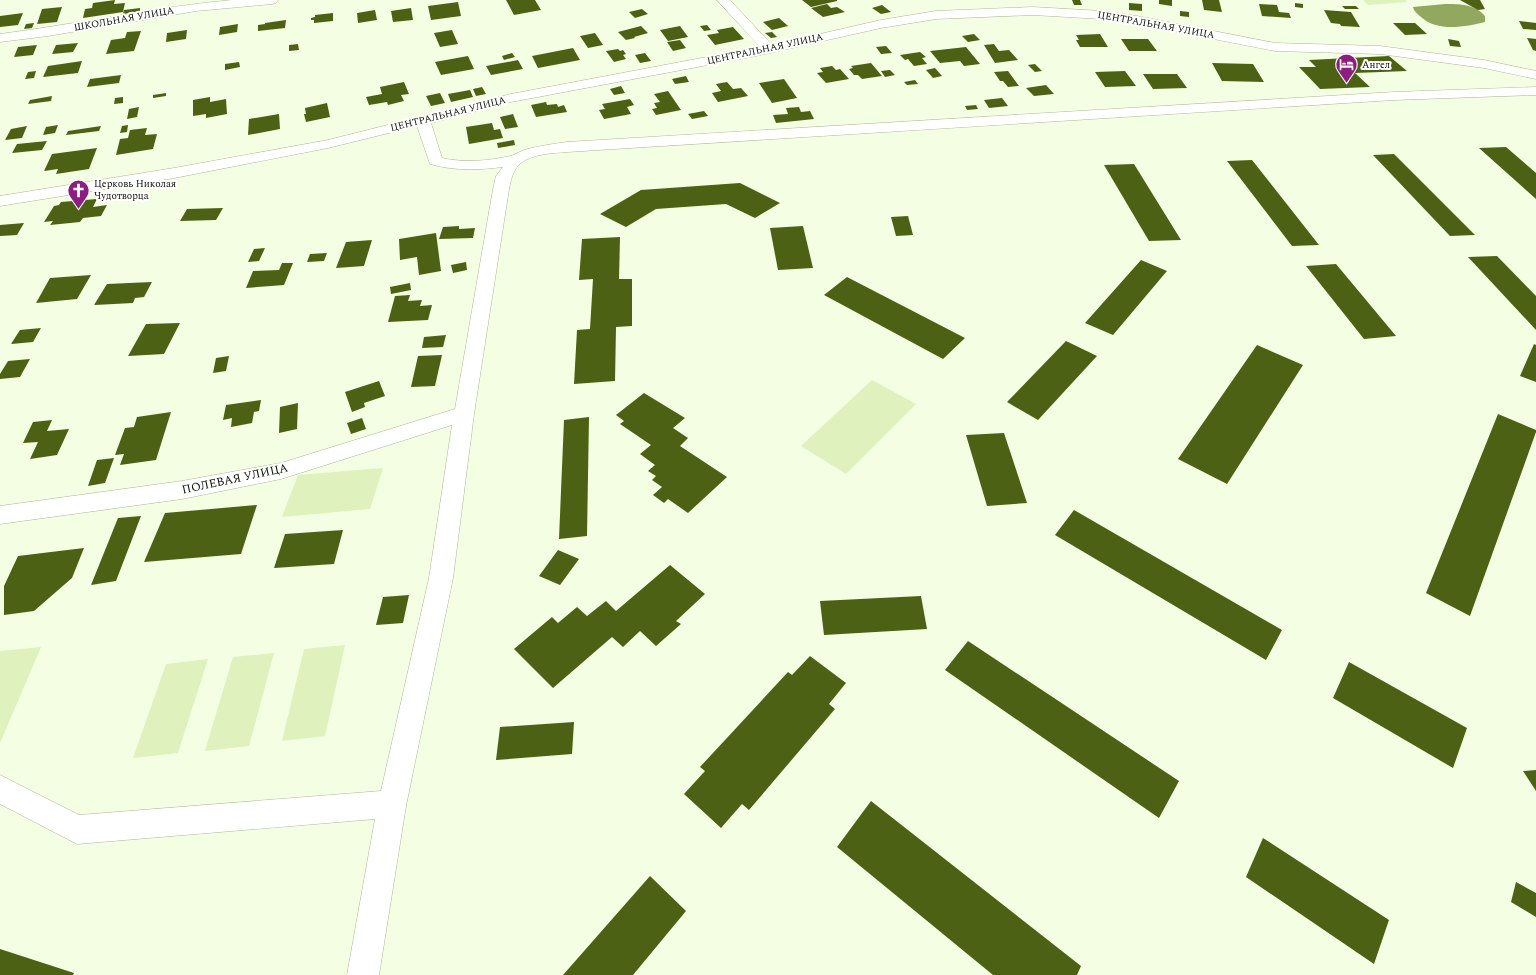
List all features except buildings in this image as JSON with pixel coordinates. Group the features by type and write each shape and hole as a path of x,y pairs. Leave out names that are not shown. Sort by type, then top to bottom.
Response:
{"street":[{"name":"ШКОЛЬНАЯ УЛИЦА","path":"0,38 48,32 196,4 272,0"},
{"path":"723,0 769,49"},
{"name":"ЦЕНТРАЛЬНАЯ УЛИЦА","path":"0,201 166,174 320,146 511,98 769,49 910,19 965,13 1033,11 1067,12 1137,20 1275,47 1380,50 1484,64 1536,75"},
{"path":"422,121 435,161 442,164 492,163 515,160 527,154 547,149 567,147 1386,97 1536,91"},
{"path":"363,975 392,806 441,578 464,414 501,189 504,176 515,160"},
{"name":"ПОЛЕВАЯ УЛИЦА","path":"0,515 182,490 281,470 464,414"},
{"path":"0,789 77,830 373,805 392,806"}],"shaded area":[{"path":"1363,0 1405,0 1407,2 1368,5"},
{"path":"1445,4 1462,5 1477,9 1485,16 1485,22 1460,27 1435,25 1421,17 1415,12 1413,7"},
{"path":"872,380 916,404 846,474 801,446"},
{"path":"383,468 370,509 282,517 298,475"},
{"path":"345,645 325,736 282,741 304,649"},
{"path":"41,647 0,743 0,651"},
{"path":"274,653 249,746 205,751 233,657"},
{"path":"208,659 178,753 133,758 166,664"}],"place":[{"name":"Ангел","path":"1347,84"},
{"name":"Церковь Николая Чудотворца","path":"78,210"}]}
